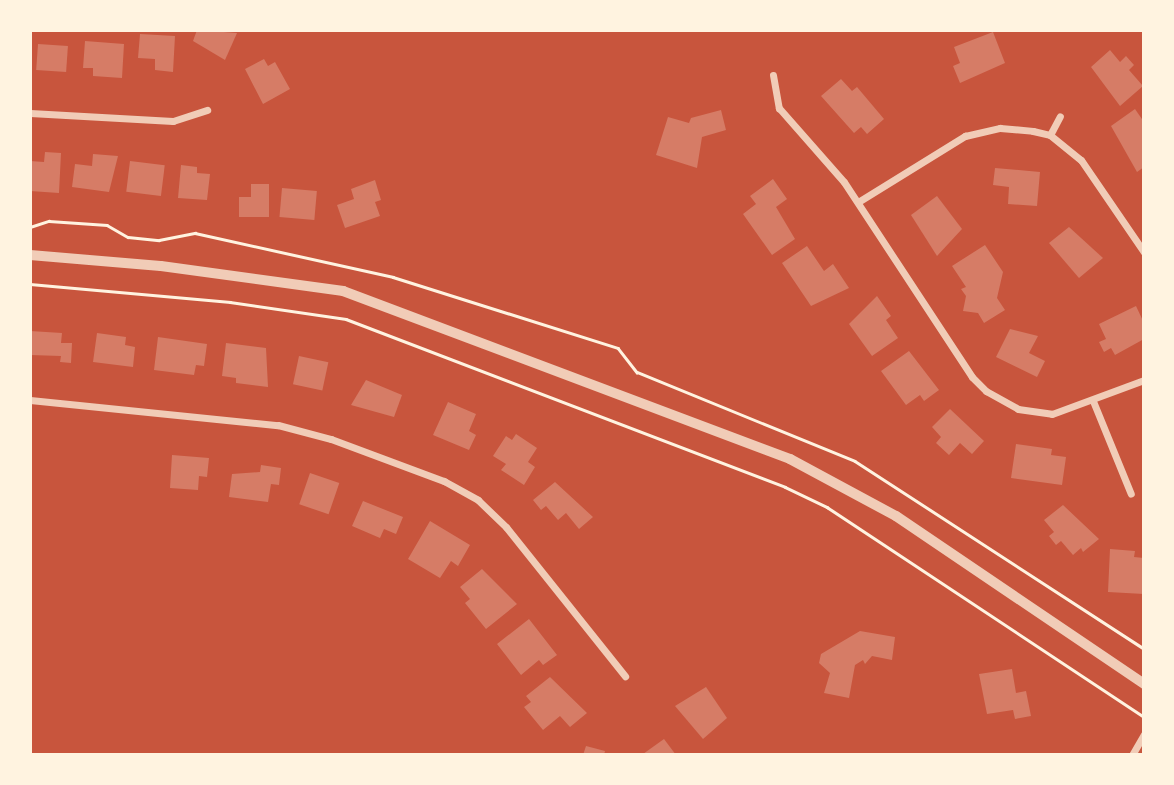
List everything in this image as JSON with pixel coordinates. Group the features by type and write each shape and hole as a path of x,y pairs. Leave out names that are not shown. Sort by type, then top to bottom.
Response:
{"street":[{"path":"773,75 779,108 858,202 972,377 986,391 1018,409 1052,414 1144,380"},
{"path":"30,113 173,121 207,110"},
{"path":"1050,135 1060,116"},
{"path":"858,202 965,135 1000,128 1050,135 1093,174 1144,252"},
{"path":"30,255 160,266 344,291 790,459 896,516 1144,684"},
{"path":"30,400 278,425 331,439 444,481 478,500 506,527 625,676"},
{"path":"1093,401 1131,494"},
{"path":"1132,755 1144,734"}],"path":[{"path":"30,284 230,302 346,319 772,482 827,507 1144,717"}],"building":[{"path":"197,30 237,33 225,60 193,41"},
{"path":"993,32 1005,63 960,83 953,66 960,63 954,47"},
{"path":"140,34 175,36 173,72 155,70 155,59 138,58"},
{"path":"85,41 124,44 122,78 93,76 93,68 83,68"},
{"path":"38,44 68,46 66,72 36,70"},
{"path":"1110,50 1120,62 1126,56 1134,65 1129,70 1143,86 1120,106 1091,67"},
{"path":"264,59 268,66 275,62 290,89 263,104 245,69"},
{"path":"841,79 852,91 857,87 884,119 867,134 861,127 854,133 821,96"},
{"path":"1135,109 1144,122 1144,167 1137,172 1111,126"},
{"path":"721,110 726,130 702,137 697,168 656,155 668,117 689,123 691,118"},
{"path":"45,152 61,153 59,193 30,191 30,161 44,162"},
{"path":"93,154 118,156 109,192 72,187 75,164 92,166"},
{"path":"130,161 165,165 161,196 126,192"},
{"path":"181,165 197,167 197,173 210,174 207,200 178,198"},
{"path":"995,168 1040,172 1037,206 1008,204 1009,187 993,185"},
{"path":"773,179 787,199 776,207 795,239 772,255 743,214 756,204 750,196"},
{"path":"375,180 381,200 375,202 380,216 345,228 337,205 354,199 351,189"},
{"path":"251,184 269,184 269,217 239,217 239,197 251,197"},
{"path":"282,188 317,191 314,220 279,217"},
{"path":"937,196 962,229 937,256 911,215"},
{"path":"1069,227 1103,258 1079,278 1049,243"},
{"path":"985,245 1003,272 997,298 1005,310 984,323 978,313 963,311 966,296 961,289 966,287 952,266"},
{"path":"807,246 824,271 833,264 849,288 811,306 782,263"},
{"path":"877,296 891,316 886,320 898,338 872,356 849,324"},
{"path":"1136,306 1144,323 1144,339 1115,355 1111,348 1104,352 1099,342 1106,339 1099,324"},
{"path":"1010,329 1038,336 1029,353 1045,361 1037,377 996,357"},
{"path":"30,331 62,333 61,343 72,343 71,363 60,362 61,356 30,355"},
{"path":"97,333 126,337 125,345 135,347 133,367 93,362"},
{"path":"158,337 207,344 204,366 196,365 194,375 154,370"},
{"path":"226,343 266,348 268,387 236,383 236,378 222,376"},
{"path":"909,351 939,390 924,401 920,395 906,405 881,371"},
{"path":"299,356 328,362 322,391 293,384"},
{"path":"366,380 402,395 394,417 351,405"},
{"path":"448,402 476,414 469,431 476,435 469,450 433,435"},
{"path":"950,409 984,441 972,454 960,443 949,455 936,443 941,437 932,427"},
{"path":"516,434 537,448 528,462 535,467 524,485 501,470 506,464 493,456 506,436 512,440"},
{"path":"1016,444 1052,449 1051,455 1066,457 1062,485 1011,478"},
{"path":"172,455 209,458 207,477 199,476 198,490 170,488"},
{"path":"261,465 281,468 279,485 271,484 268,502 229,497 232,474 260,472"},
{"path":"310,473 339,483 329,514 299,504"},
{"path":"555,482 593,517 579,529 566,513 558,520 546,506 541,510 533,500"},
{"path":"363,501 403,517 396,534 384,529 380,538 352,526"},
{"path":"1063,505 1099,539 1083,552 1081,548 1073,555 1061,541 1056,545 1049,536 1054,532 1044,520"},
{"path":"430,521 470,545 458,566 451,561 440,578 408,559"},
{"path":"1110,549 1135,551 1134,557 1144,558 1144,594 1108,592"},
{"path":"482,569 517,604 486,629 465,603 470,599 460,587"},
{"path":"529,619 557,655 543,665 539,660 521,675 497,644"},
{"path":"860,631 895,637 892,660 872,656 865,664 863,660 855,665 849,698 824,693 830,673 819,663 821,654"},
{"path":"1012,669 1016,693 1026,691 1031,716 1015,719 1013,710 987,714 979,674"},
{"path":"550,677 587,713 570,727 560,716 543,730 524,707 531,702 526,696"},
{"path":"706,687 727,718 703,739 675,706"},
{"path":"664,739 676,755 643,754"},
{"path":"586,746 605,751 604,755 583,755"}]}
